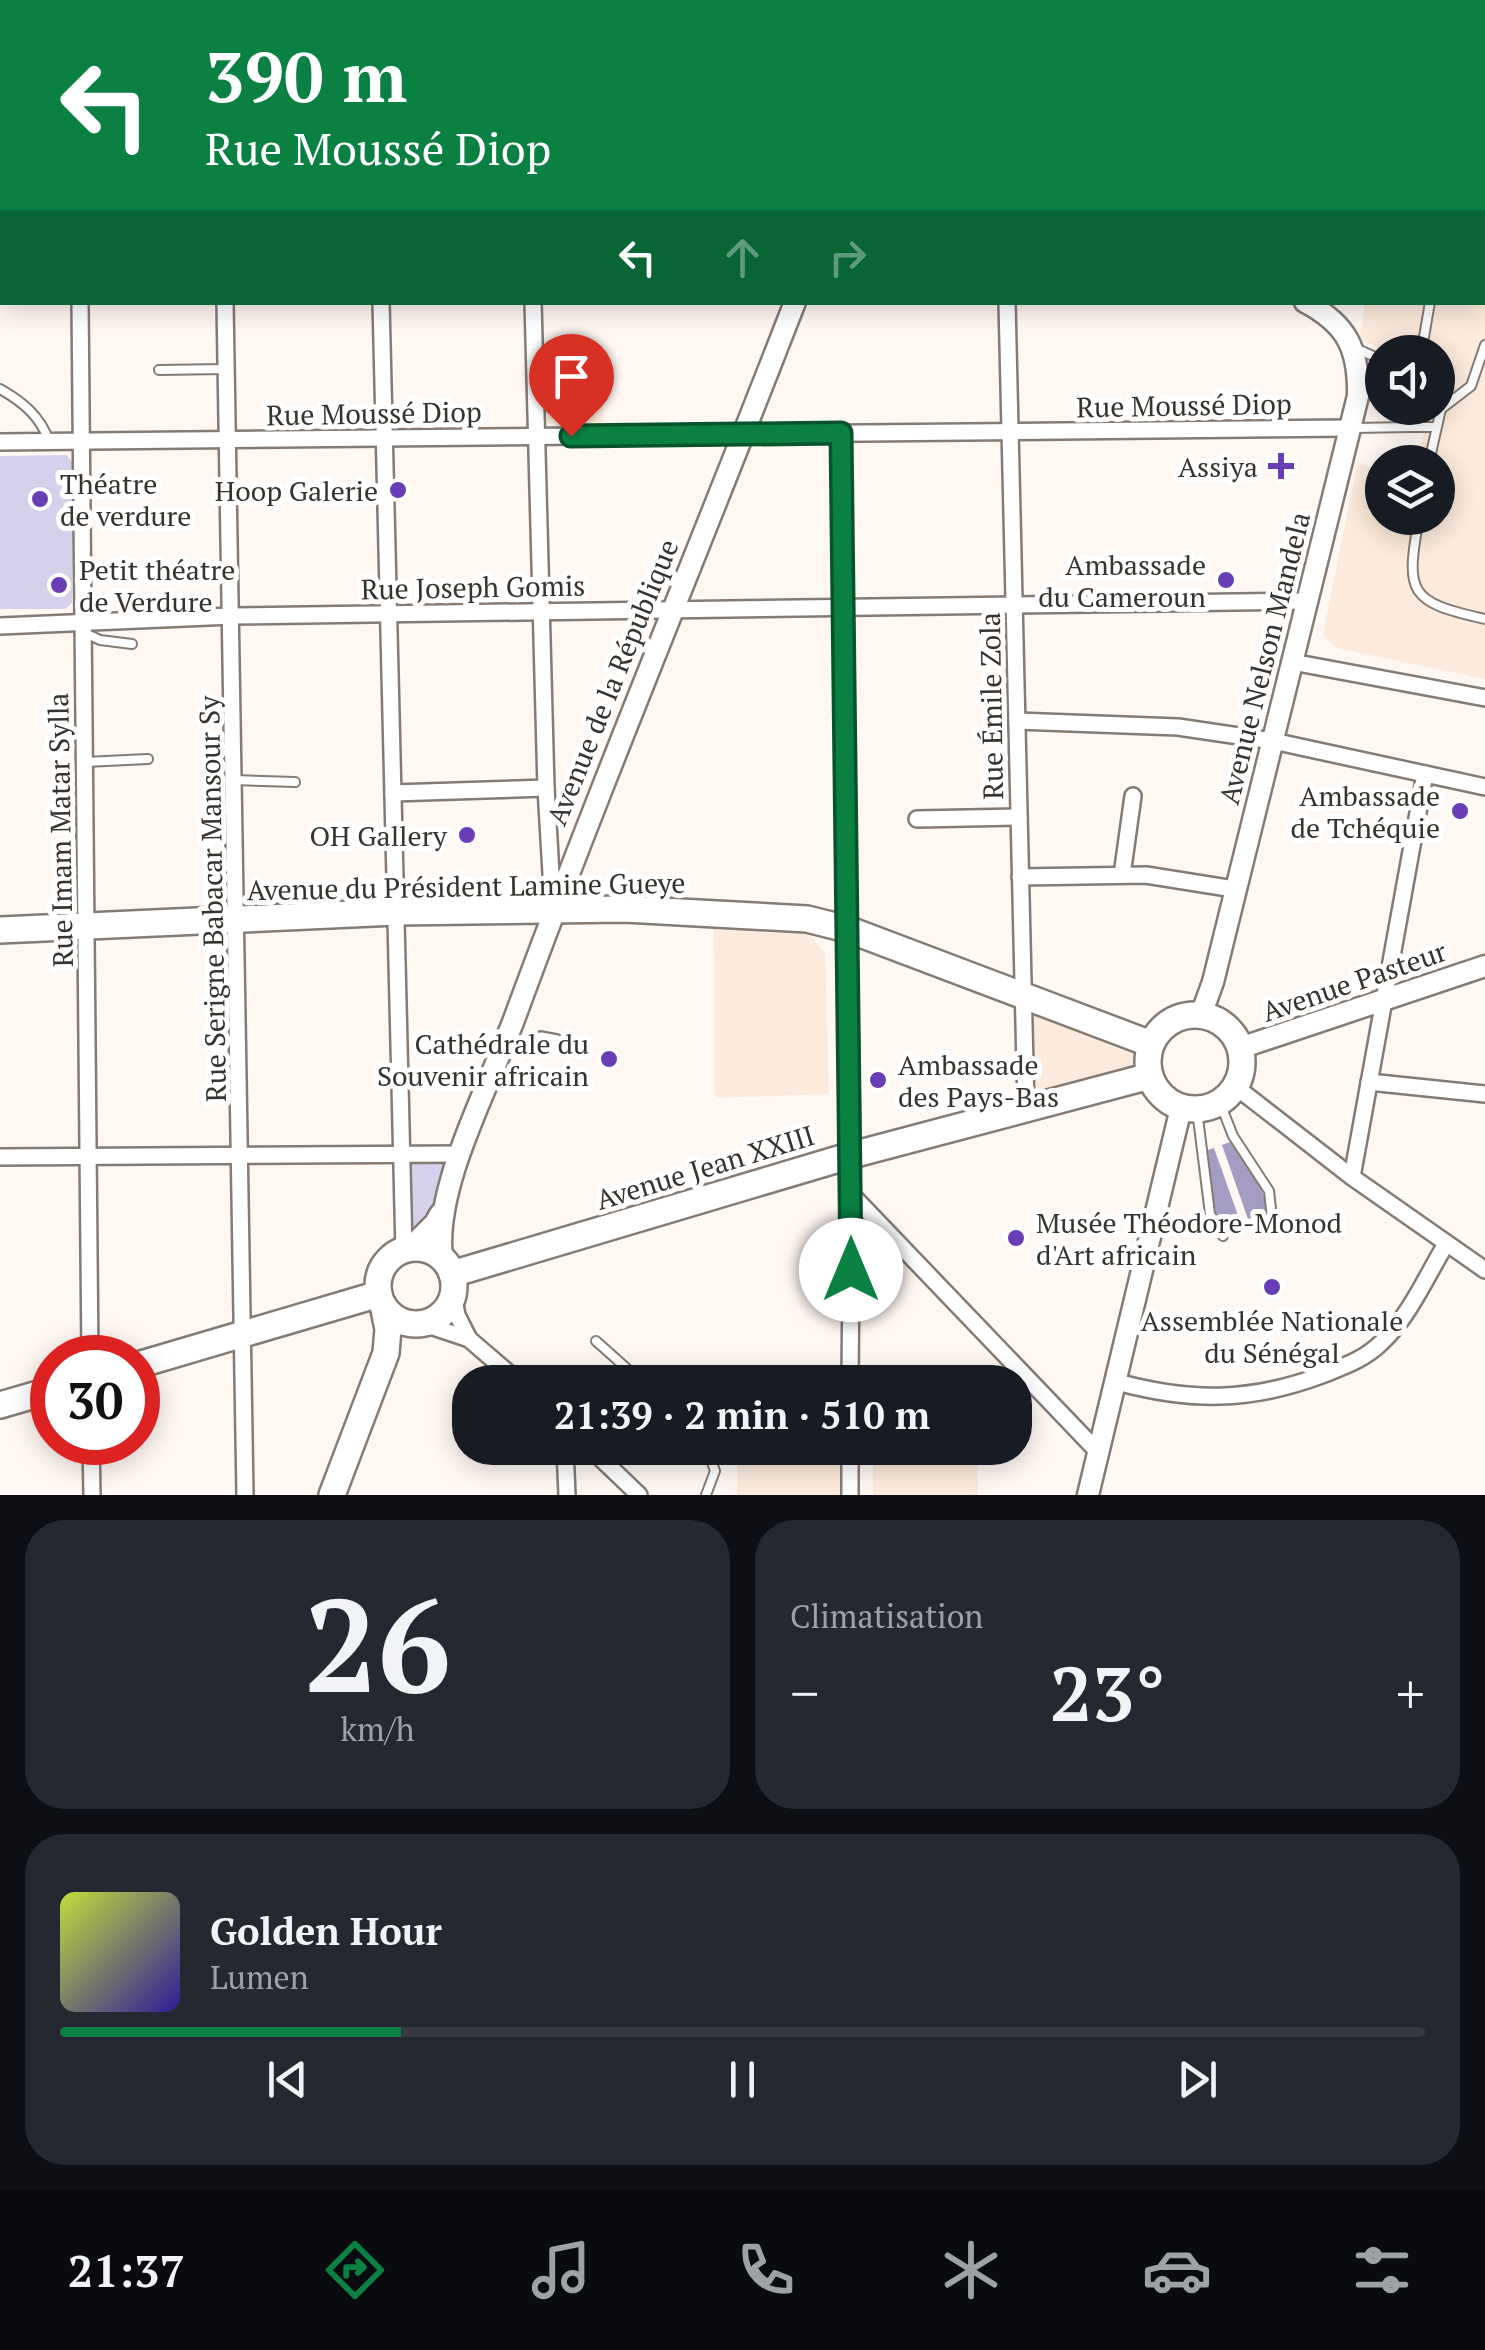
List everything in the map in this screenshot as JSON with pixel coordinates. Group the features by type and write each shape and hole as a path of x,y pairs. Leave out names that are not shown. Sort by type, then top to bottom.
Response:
{"main road":[{"name":"Avenue du Président Lamine Gueye","path":"0,930 396,912 625,908 807,919 847,929 1152,1044"},
{"path":"1188,1015 1201,1015 1225,1026 1240,1048 1242,1068 1209,1102 1159,1094 1150,1076 1152,1044 1166,1025 1188,1015"},
{"name":"Avenue Jean XXIII","path":"449,1276 852,1155 1150,1076"},
{"path":"332,1495 389,1341 378,1280 383,1267 407,1249 424,1249 449,1276 443,1314 398,1346 381,1368"},
{"path":"160,1358 381,1300"},
{"path":"381,1300 397,1320 424,1324"},
{"path":"0,1406 30,1397"}],"street":[{"name":"Rue Imam Matar Sylla","path":"80,305 90,1335"},
{"name":"Rue Serigne Babacar Mansour Sy","path":"226,305 245,1495"},
{"path":"381,305 407,1249"},
{"path":"533,305 553,911"},
{"name":"Avenue de la République","path":"449,1276 441,1228 460,1154 794,305"},
{"name":"Rue Émile Zola","path":"1007,305 1026,1108"},
{"path":"1310,305 1332,318 1352,347"},
{"name":"Avenue Nelson Mandela","path":"1201,1015 1213,982 1349,428 1358,383 1352,347"},
{"name":"Rue Moussé Diop","path":"0,442 1349,428"},
{"path":"841,433 852,1155 850,1365"},
{"name":"Rue Joseph Gomis","path":"0,626 83,628 232,616 1307,601"},
{"path":"1292,662 1485,698"},
{"path":"1017,721 1178,727 1273,741 1485,787"},
{"path":"1352,1177 1425,774"},
{"path":"393,793 546,788"},
{"path":"1122,875 1133,796"},
{"path":"917,819 1019,818"},
{"path":"1020,878 1122,875 1170,878 1234,890"},
{"name":"Avenue Pasteur","path":"1240,1048 1485,966"},
{"path":"541,1038 557,1042"},
{"path":"1369,1082 1485,1094"},
{"path":"1088,1495 1117,1382 1209,1102 1352,1177 1485,1270"},
{"path":"0,1156 460,1154"},
{"path":"852,1194 1098,1454"},
{"name":"Avenue de la République","path":"407,1249 436,1224 448,1199"},
{"path":"1117,1382 1167,1393 1233,1398 1284,1389 1358,1361 1400,1322 1446,1244"},
{"path":"449,1276 457,1315 468,1338"},
{"path":"424,1324 468,1338 499,1365"},
{"path":"91,1465 92,1495"},
{"path":"566,1465 567,1495"},
{"path":"608,1465 639,1495"},
{"path":"850,1465 850,1495"}],"lane":[{"path":"1424,335 1429,305"},
{"path":"1432,445 1444,404 1471,386 1485,345"},
{"path":"1352,347 1365,353"},
{"path":"159,370 227,369"},
{"path":"535,372 603,378"},
{"path":"0,389 27,406 44,427 49,441"},
{"path":"1349,428 1436,428"},
{"path":"1416,535 1411,560 1418,590 1438,608 1485,618"},
{"path":"83,628 100,640 132,644"},
{"path":"84,762 148,759"},
{"path":"234,780 295,782"},
{"path":"1209,1102 1269,1191 1272,1218"},
{"path":"1209,1102 1210,1214 1223,1236"},
{"path":"596,1340 623,1365"},
{"path":"706,1495 715,1472 713,1465"}],"shaded area":[{"path":"1365,305 1485,305 1485,679 1336,648 1323,635 1357,464 1365,466 1365,535 1455,535 1455,445 1421,445 1426,425 1455,425 1455,335 1365,335 1365,341 1360,339"},
{"path":"545,390 604,392 603,425 544,423"},
{"path":"67,455 73,463 72,603 65,609 0,609 0,456"},
{"path":"714,930 809,934 825,953 829,1094 715,1098"},
{"path":"1028,1005 1142,1049 1140,1074 1030,1100"},
{"path":"1230,1142 1260,1184 1265,1213 1248,1219 1222,1145"},
{"path":"1214,1148 1240,1221 1224,1227 1211,1190 1208,1150"},
{"path":"408,1161 454,1165 435,1211 411,1234"},
{"path":"738,1465 840,1465 841,1495 737,1495"},
{"path":"873,1465 978,1465 978,1495 873,1495"}],"place":[{"name":"Assiya","path":"1281,466"},
{"name":"Hoop Galerie","path":"398,490"},
{"name":"Théatre de verdure","path":"40,499"},
{"name":"Ambassade du Cameroun","path":"1226,580"},
{"name":"Petit théatre de Verdure","path":"59,585"},
{"name":"Ambassade de Tchéquie","path":"1460,811"},
{"name":"OH Gallery","path":"467,835"},
{"name":"Cathédrale du Souvenir africain","path":"609,1059"},
{"name":"Ambassade des Pays-Bas","path":"878,1080"},
{"name":"Musée Théodore-Monod d'Art africain","path":"1016,1238"},
{"name":"Assemblée Nationale du Sénégal","path":"1272,1287"}],"route":[{"path":"571,436 841,433 851,1270"}]}
